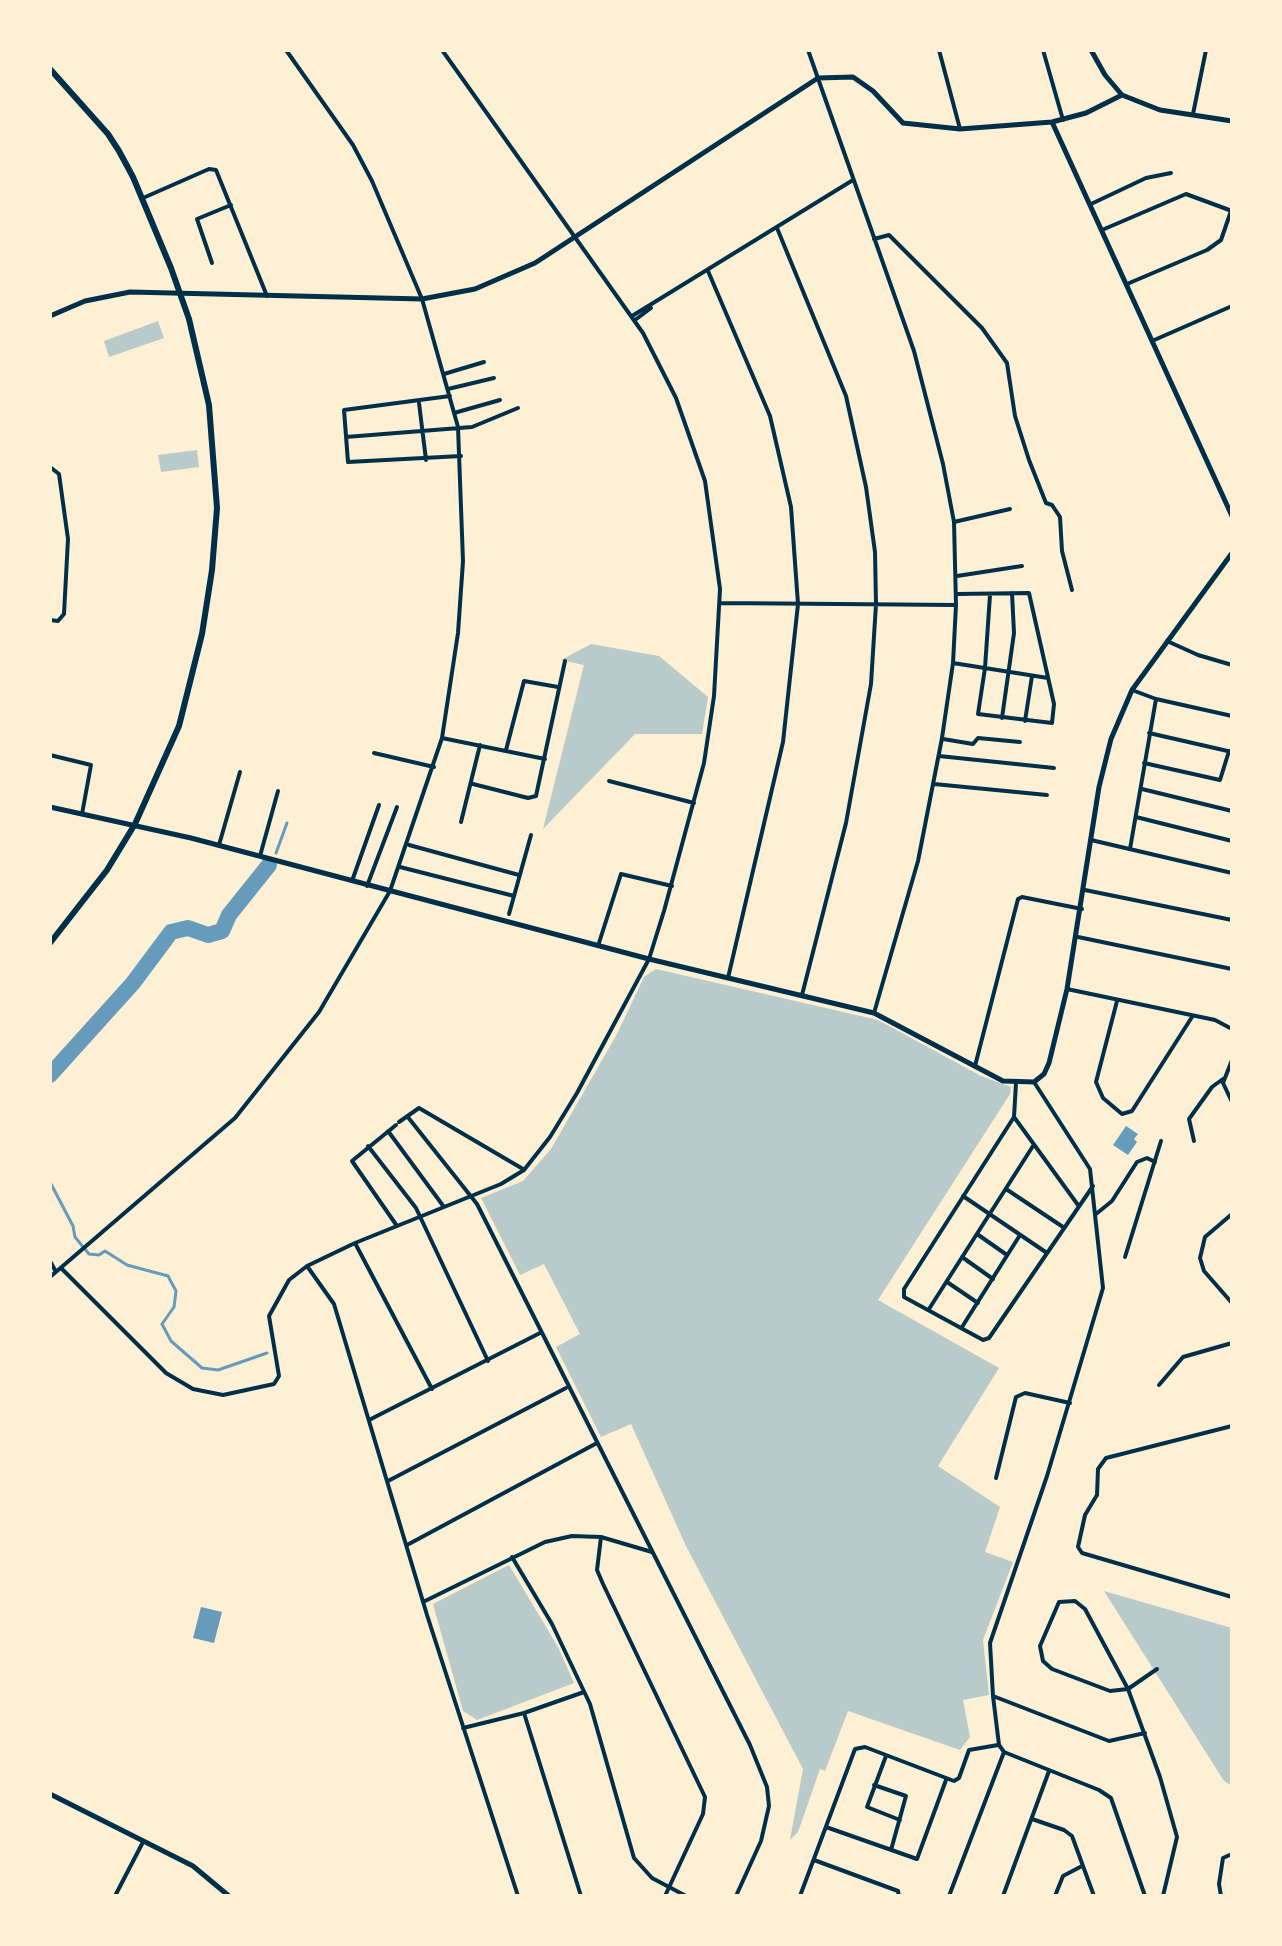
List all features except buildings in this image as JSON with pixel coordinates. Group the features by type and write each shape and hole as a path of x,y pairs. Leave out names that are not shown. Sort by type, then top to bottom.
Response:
{"main road":[{"path":"50,69 108,134 143,198 180,292 212,426 217,508 212,570 196,665 179,726 135,824 107,870 50,943"}],"street":[{"path":"50,1277 248,1104 319,1012 390,891 409,844 442,738 458,633 463,561 458,427 422,299 353,145 286,50"},
{"path":"50,1261 166,1373 193,1389 223,1395 239,1394 278,1381 269,1316 289,1280 307,1266 355,1243 442,1205 471,1197 524,1170 550,1137 577,1093 649,959 694,803 711,719 720,603 712,518 700,465 668,380 633,318 442,50"},
{"path":"808,50 924,384 954,522 957,594 953,663 942,738 918,861 874,1013"},
{"path":"939,50 960,129"},
{"path":"1043,50 1063,120"},
{"path":"1091,50 1105,75 1122,95 1146,106 1232,121"},
{"path":"1193,114 1206,50"},
{"path":"50,316 85,301 130,292 422,299 495,282 574,238 818,78 853,77 873,91 903,123 960,129 1063,120 1122,95"},
{"path":"1052,122 1232,516"},
{"path":"143,198 213,169 231,205 267,296"},
{"path":"1091,204 1146,178 1171,173"},
{"path":"633,318 853,180"},
{"path":"1102,230 1186,194 1232,211 1225,233 1214,245 1127,284"},
{"path":"212,263 197,219 231,205"},
{"path":"777,228 826,340 849,408 866,487 875,552 876,604 871,684 846,823 802,995"},
{"path":"874,239 889,235 982,328 1007,363 1015,416 1029,460 1046,503 1052,505 1060,517 1062,551 1072,590"},
{"path":"708,271 770,416 791,507 798,604 783,742 769,817 728,978"},
{"path":"1152,341 1232,306"},
{"path":"444,374 484,362"},
{"path":"461,456 350,463 344,410 419,402 494,378"},
{"path":"454,413 500,400"},
{"path":"419,402 426,460"},
{"path":"346,437 472,427 518,408"},
{"path":"50,467 59,474 68,539 64,614 58,621 50,620"},
{"path":"954,522 1010,509"},
{"path":"50,807 219,845 598,946 874,1013 975,1066 1016,1083 1034,1082 1044,1074 1049,1063 1067,989 1111,739 1132,690 1232,553"},
{"path":"957,576 1022,566"},
{"path":"1002,718 1014,633 1012,593"},
{"path":"957,594 1029,593 1054,704 1054,721 1048,724 978,714 990,595"},
{"path":"720,603 956,605"},
{"path":"1167,641 1232,665"},
{"path":"473,784 533,797 545,759 565,661"},
{"path":"953,663 1048,678"},
{"path":"1025,721 1032,676"},
{"path":"506,750 524,681 558,687"},
{"path":"1132,690 1156,699 1232,716"},
{"path":"1130,849 1156,699"},
{"path":"1144,763 1220,780 1230,752 1149,733"},
{"path":"442,738 545,759"},
{"path":"942,738 973,744 978,738 1020,742"},
{"path":"461,822 473,784 480,745"},
{"path":"374,753 434,767"},
{"path":"50,755 91,765 82,814"},
{"path":"939,756 1054,768"},
{"path":"219,845 240,772"},
{"path":"609,781 694,803"},
{"path":"934,784 1047,795"},
{"path":"1142,789 1232,811"},
{"path":"260,856 278,791"},
{"path":"352,881 379,805"},
{"path":"367,886 397,807"},
{"path":"1136,817 1232,841"},
{"path":"509,914 531,835"},
{"path":"1091,840 1232,873"},
{"path":"409,844 519,875"},
{"path":"400,867 514,896"},
{"path":"598,946 621,874 672,886"},
{"path":"1085,890 1232,920"},
{"path":"975,1066 1018,899 1022,897 1082,909"},
{"path":"1078,937 1232,969"},
{"path":"1067,989 1221,1022 1232,1029"},
{"path":"1117,1001 1096,1082 1103,1098 1122,1114 1132,1111 1192,1017"},
{"path":"1194,1141 1189,1119 1212,1087 1223,1079 1232,1060"},
{"path":"1223,1079 1232,1102"},
{"path":"1034,1082 1086,1161 1093,1186 1103,1288 1070,1403 990,1643 999,1745 1004,1752 1099,1790 1111,1798 1145,1896"},
{"path":"1016,1083 1014,1117 904,1289 904,1297 983,1340 989,1338 1093,1186"},
{"path":"397,1226 354,1165 354,1158 420,1108 524,1170"},
{"path":"407,1116 471,1197 750,1745 767,1787 769,1806 765,1829 736,1896"},
{"path":"1014,1117 1078,1205"},
{"path":"388,1131 442,1205"},
{"path":"1125,1257 1161,1141"},
{"path":"368,1146 420,1216 488,1361"},
{"path":"929,1309 1033,1146"},
{"path":"1095,1214 1112,1201 1137,1162 1147,1158 1155,1162"},
{"path":"1006,1189 1063,1227"},
{"path":"963,1196 1047,1253"},
{"path":"1232,1214 1205,1237 1200,1258 1204,1271 1232,1303"},
{"path":"977,1234 1007,1255"},
{"path":"962,1327 1020,1235"},
{"path":"355,1243 432,1389"},
{"path":"962,1257 993,1279"},
{"path":"307,1266 334,1304 423,1602 518,1896"},
{"path":"946,1281 978,1303"},
{"path":"369,1420 540,1333"},
{"path":"1159,1385 1183,1357 1232,1343"},
{"path":"388,1481 567,1387"},
{"path":"996,1478 1016,1397 1025,1393 1070,1403"},
{"path":"1232,1426 1106,1458 1098,1469 1096,1498 1085,1515 1078,1543 1082,1553 1232,1597"},
{"path":"407,1545 597,1443"},
{"path":"423,1602 545,1542 572,1536 601,1537 652,1552"},
{"path":"601,1537 597,1570 705,1797 703,1814 665,1896"},
{"path":"512,1557 552,1624 584,1692 634,1858 646,1873 686,1896"},
{"path":"1157,1669 1128,1689 1110,1691 1056,1671 1043,1661 1040,1646 1056,1606 1065,1600 1080,1604 1128,1689 1177,1837 1163,1896"},
{"path":"463,1728 524,1713 584,1692"},
{"path":"993,1696 1109,1741 1145,1733"},
{"path":"524,1713 581,1896"},
{"path":"800,1896 852,1753 857,1748 886,1755 946,1780 959,1778 969,1750 999,1745"},
{"path":"949,1896 1004,1752"},
{"path":"886,1755 867,1807 900,1820"},
{"path":"1003,1896 1049,1771"},
{"path":"826,1827 917,1858 946,1780"},
{"path":"874,1785 906,1796 891,1850"},
{"path":"50,1794 205,1873 229,1896"},
{"path":"1032,1819 1069,1833 1094,1896"},
{"path":"115,1896 143,1842"},
{"path":"1221,1896 1219,1884 1223,1858 1232,1854"},
{"path":"814,1860 899,1894"},
{"path":"1055,1896 1063,1876 1082,1866"}],"shaded area":[{"path":"158,321 164,338 109,357 104,341"},
{"path":"197,450 199,467 161,472 158,455"},
{"path":"591,644 659,656 708,697 702,734 635,734 543,829 584,665 561,660"},
{"path":"656,969 878,1020 981,1076 1011,1087 1010,1094 878,1300 999,1368 938,1466 1000,1507 985,1552 1013,1562 983,1640 989,1695 963,1700 970,1737 960,1750 848,1711 825,1771 820,1769 798,1832 790,1840 803,1769 686,1546 631,1424 601,1437 556,1347 580,1334 544,1264 520,1275 481,1198 523,1181 551,1149 617,1034 644,977"},
{"path":"509,1565 558,1647 574,1683 477,1720 463,1711 433,1604"},
{"path":"1104,1591 1232,1628 1232,1786 1224,1781"}],"water":[{"path":"1126,1126 1138,1134 1134,1139 1137,1142 1128,1155 1113,1145"},
{"path":"201,1607 222,1612 214,1643 193,1638"}],"waterway":[{"path":"276,853 287,823"},
{"path":"50,1075 133,983 171,932 188,928 208,935 222,931 229,915 269,865"},
{"path":"50,1182 73,1226 75,1237 89,1254 99,1255 105,1251 127,1265 168,1276 176,1291 174,1307 162,1324 171,1341 202,1368 218,1370 267,1353"}]}
